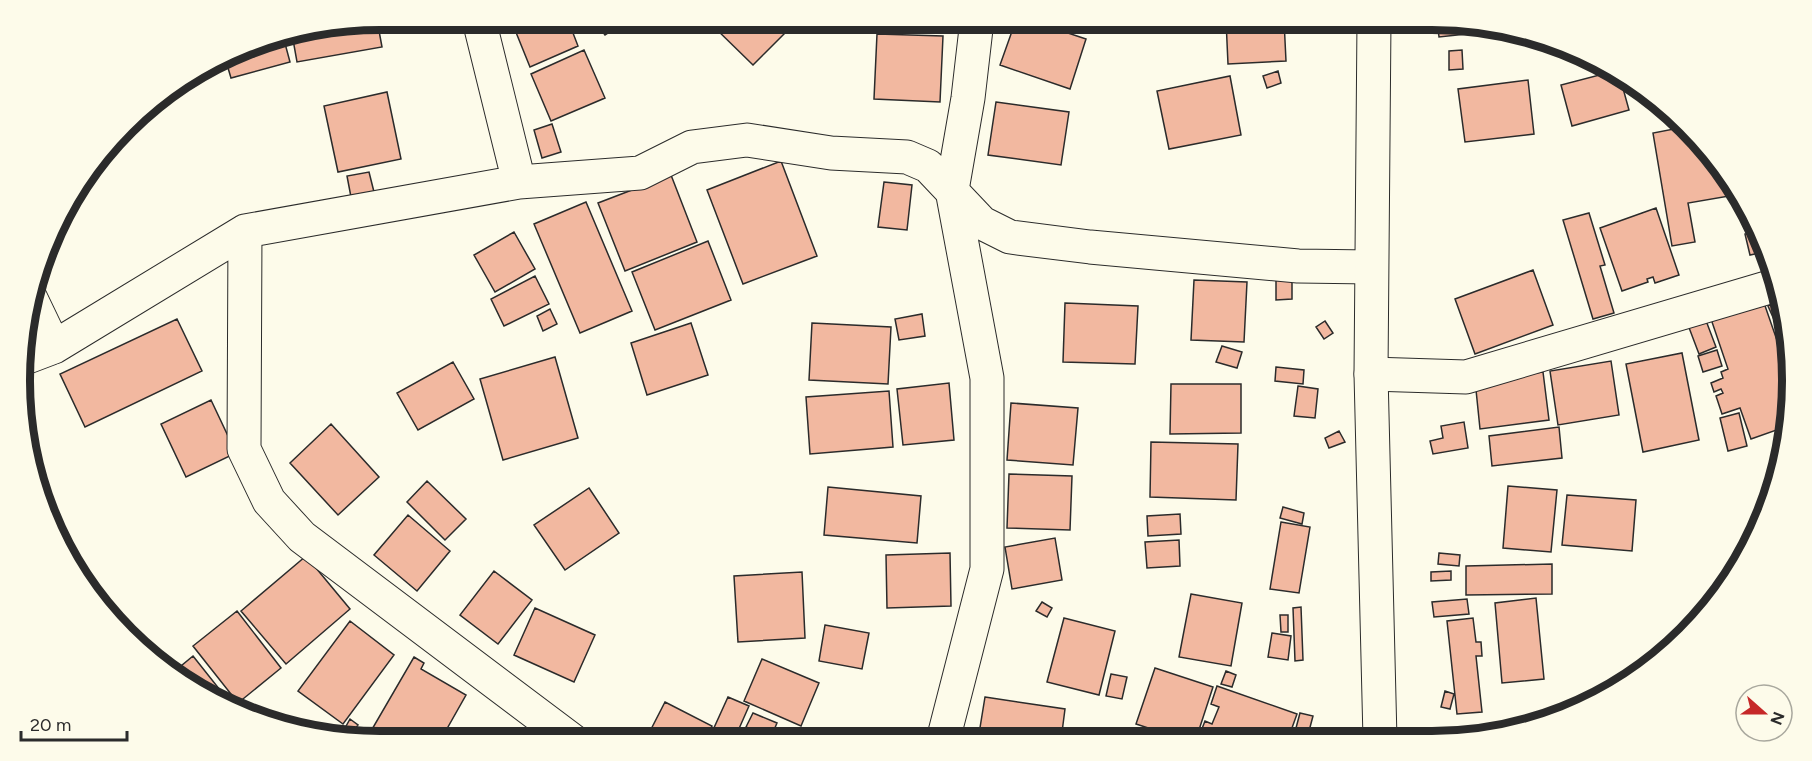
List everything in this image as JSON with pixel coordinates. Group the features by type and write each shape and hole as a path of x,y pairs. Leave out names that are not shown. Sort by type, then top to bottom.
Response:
{"street":[{"path":"481,30 519,182"},
{"path":"945,731 987,569 987,378 952,190 968,98 976,30"},
{"path":"1374,30 1371,374 1380,731"},
{"path":"35,325 39,353 245,231 519,182 640,173 692,147 747,140 831,153 907,157 928,166 982,224 1010,237 1090,247 1298,266 1371,267"},
{"path":"245,231 244,449 269,501 302,537 560,731"},
{"path":"1371,374 1466,377 1769,287"}],"building":[{"path":"379,30 382,47 297,62 293,41 335,33"},
{"path":"515,30 572,30 578,46 530,67"},
{"path":"601,30 613,30 605,35"},
{"path":"717,30 788,30 753,65"},
{"path":"1012,30 1059,30 1086,39 1070,89 1000,65"},
{"path":"1226,30 1284,30 1286,61 1228,64"},
{"path":"1438,30 1466,32 1466,34 1439,37"},
{"path":"877,34 943,36 940,102 874,99"},
{"path":"285,44 290,62 231,78 227,65"},
{"path":"584,50 605,98 551,121 531,74"},
{"path":"1462,50 1463,69 1449,70 1449,51"},
{"path":"1278,71 1281,83 1267,88 1263,76"},
{"path":"1602,74 1623,87 1629,110 1572,126 1561,85"},
{"path":"1230,76 1241,135 1169,149 1157,91"},
{"path":"1528,80 1534,134 1465,142 1458,89"},
{"path":"387,92 401,159 338,172 324,106"},
{"path":"996,102 1069,112 1061,165 988,155"},
{"path":"552,124 561,152 542,158 534,130"},
{"path":"1675,129 1710,167 1729,196 1688,203 1695,242 1672,246 1653,133"},
{"path":"781,161 817,256 743,284 707,190"},
{"path":"369,172 374,192 351,197 347,176"},
{"path":"671,175 697,242 625,271 598,203"},
{"path":"884,182 912,185 907,230 878,227"},
{"path":"586,202 632,311 580,333 534,224"},
{"path":"1656,208 1679,275 1655,283 1653,277 1647,279 1648,282 1622,291 1600,228"},
{"path":"1589,213 1605,265 1600,266 1614,313 1593,319 1563,220"},
{"path":"514,232 535,269 495,292 474,255"},
{"path":"1749,233 1758,253 1750,255 1745,234"},
{"path":"708,241 731,300 655,330 632,272"},
{"path":"1533,270 1553,325 1475,354 1455,299"},
{"path":"535,276 549,304 504,326 491,299"},
{"path":"1276,277 1292,277 1292,299 1276,300"},
{"path":"1194,280 1247,282 1244,342 1191,340"},
{"path":"1763,300 1780,350 1782,380 1778,429 1751,439 1740,408 1722,414 1716,396 1723,393 1721,389 1714,392 1711,383 1723,378 1721,372 1728,369 1711,319"},
{"path":"1065,303 1138,306 1135,364 1063,362"},
{"path":"1773,303 1777,324 1776,324 1768,306"},
{"path":"550,309 557,324 543,331 537,316"},
{"path":"922,314 925,336 899,340 895,319"},
{"path":"1705,318 1716,347 1699,354 1688,325"},
{"path":"177,319 202,371 85,427 60,374"},
{"path":"1325,321 1333,333 1324,339 1316,327"},
{"path":"691,323 708,375 647,395 631,343"},
{"path":"812,323 891,327 888,384 809,380"},
{"path":"1222,346 1242,352 1237,368 1216,362"},
{"path":"1717,350 1722,366 1703,372 1698,356"},
{"path":"1682,353 1699,440 1643,452 1626,364"},
{"path":"555,357 578,438 503,460 480,379"},
{"path":"1611,361 1619,415 1558,425 1550,371"},
{"path":"453,362 474,399 418,430 397,393"},
{"path":"1276,367 1304,370 1303,384 1275,381"},
{"path":"1543,372 1549,420 1480,429 1475,380"},
{"path":"949,383 954,440 903,445 897,389"},
{"path":"1171,384 1241,384 1241,433 1170,434"},
{"path":"1298,386 1318,389 1315,418 1294,416"},
{"path":"889,391 893,447 810,454 806,397"},
{"path":"211,400 236,453 186,477 161,424"},
{"path":"1011,403 1078,408 1073,465 1007,460"},
{"path":"1739,413 1747,446 1728,451 1720,418"},
{"path":"1464,422 1468,448 1433,454 1430,441 1443,438 1441,426"},
{"path":"331,424 379,477 338,515 290,463"},
{"path":"1559,427 1562,458 1492,466 1489,436"},
{"path":"1339,431 1345,442 1329,448 1325,438"},
{"path":"1151,442 1238,444 1236,500 1150,497"},
{"path":"1009,474 1072,476 1070,530 1007,528"},
{"path":"427,481 466,519 445,540 407,502"},
{"path":"1508,486 1557,490 1551,552 1503,548"},
{"path":"828,487 921,496 917,543 824,535"},
{"path":"589,488 619,533 565,570 534,525"},
{"path":"1567,495 1636,500 1632,551 1562,545"},
{"path":"1283,507 1304,513 1302,524 1280,518"},
{"path":"1180,514 1181,534 1148,536 1147,516"},
{"path":"408,515 450,551 417,591 374,555"},
{"path":"1281,522 1310,527 1299,593 1270,589"},
{"path":"1055,538 1062,580 1012,589 1005,547"},
{"path":"1179,540 1180,566 1147,568 1145,542"},
{"path":"950,553 951,606 887,608 886,555"},
{"path":"1439,553 1460,555 1459,566 1438,564"},
{"path":"306,556 350,609 286,664 241,611"},
{"path":"1552,564 1552,594 1466,595 1466,566"},
{"path":"494,571 532,600 498,644 460,615"},
{"path":"1451,571 1451,580 1431,581 1431,572"},
{"path":"802,572 805,638 738,642 734,576"},
{"path":"1191,594 1242,603 1231,666 1179,657"},
{"path":"1536,598 1544,679 1502,683 1495,603"},
{"path":"1467,599 1469,614 1434,617 1432,602"},
{"path":"1042,602 1052,608 1047,617 1036,611"},
{"path":"1301,607 1303,660 1295,661 1293,608"},
{"path":"535,608 595,635 574,682 514,655"},
{"path":"237,611 281,668 240,701 235,699 193,646"},
{"path":"1280,615 1288,615 1288,632 1281,632"},
{"path":"1064,618 1115,631 1099,695 1047,682"},
{"path":"1473,618 1476,642 1481,642 1482,656 1476,656 1482,712 1457,714 1447,621"},
{"path":"350,621 394,655 343,724 298,691"},
{"path":"825,625 869,633 862,669 819,661"},
{"path":"1272,633 1291,636 1288,660 1268,657"},
{"path":"193,656 223,694 205,684 179,667"},
{"path":"414,657 424,663 421,669 466,695 446,731 371,731"},
{"path":"762,659 819,683 801,726 744,701"},
{"path":"1155,668 1213,687 1199,731 1157,731 1136,724"},
{"path":"1226,671 1236,675 1232,687 1221,684"},
{"path":"1111,674 1127,677 1122,699 1106,696"},
{"path":"1217,686 1297,714 1291,731 1201,731 1205,721 1212,724 1219,707 1211,704"},
{"path":"1445,691 1454,694 1450,709 1441,707"},
{"path":"728,697 749,706 738,731 713,731"},
{"path":"985,697 1065,709 1062,731 979,731"},
{"path":"665,702 712,726 710,731 650,731"},
{"path":"753,713 777,723 774,731 756,731 746,727"},
{"path":"1300,713 1313,716 1309,731 1296,728"},
{"path":"350,719 358,725 354,730 345,728"}]}
